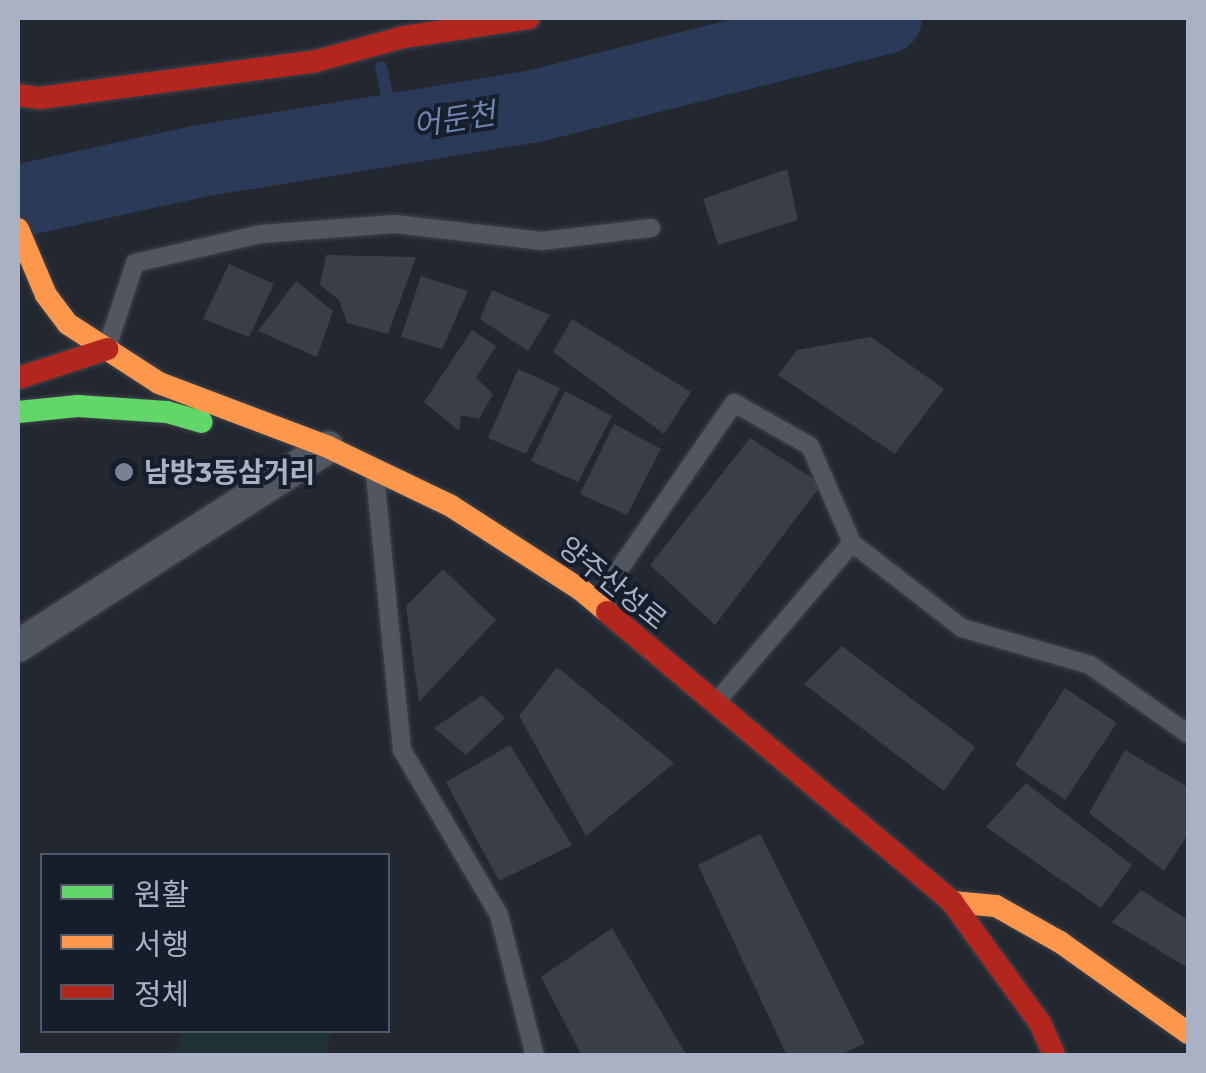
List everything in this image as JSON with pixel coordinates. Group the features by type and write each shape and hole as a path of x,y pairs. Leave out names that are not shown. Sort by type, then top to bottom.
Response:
{"street":[{"path":"18,95 40,98 316,61 402,27 529,18"},
{"name":"양주산성로","path":"19,242 46,295 68,324 159,383 328,446 451,506 596,604 952,902 1040,1022 1056,1056"},
{"path":"18,378 107,348"},
{"path":"18,412 78,406 167,412 216,426 291,433"},
{"path":"18,646 328,446"},
{"path":"952,902 996,906 1060,942 1188,1033"}],"lane":[{"path":"107,348 135,263 261,234 395,224 542,241 651,228"},
{"path":"596,604 734,403 810,446 852,543 962,628 1090,665 1188,734"},
{"path":"374,470 402,750 499,915 535,1056"},
{"path":"715,704 852,543"}],"shaded area":[{"path":"182,1033 331,1033 326,1055 173,1055"}],"building":[{"path":"787,169 798,220 718,245 703,199"},
{"path":"326,255 416,257 388,334 347,323 339,300 320,285"},
{"path":"229,264 274,284 249,337 203,319"},
{"path":"421,276 468,291 442,349 401,337"},
{"path":"296,281 333,311 317,357 258,331"},
{"path":"492,290 550,315 528,351 480,319"},
{"path":"572,319 691,392 664,434 553,352"},
{"path":"472,330 496,346 476,378 493,394 479,419 461,415 459,431 424,402"},
{"path":"871,337 944,389 895,454 778,375 797,350"},
{"path":"518,369 560,388 526,454 488,438"},
{"path":"565,391 612,416 578,482 531,461"},
{"path":"614,424 661,449 627,515 580,494"},
{"path":"750,438 822,484 715,625 650,565"},
{"path":"443,569 496,620 419,702 406,606"},
{"path":"842,646 975,747 944,791 804,684"},
{"path":"557,667 674,763 586,836 519,716"},
{"path":"1065,688 1117,723 1065,800 1015,765"},
{"path":"482,695 505,718 466,755 434,728"},
{"path":"510,745 572,845 499,881 446,782"},
{"path":"1125,750 1188,787 1188,834 1164,871 1089,813"},
{"path":"1026,783 1132,865 1101,908 986,827"},
{"path":"760,834 865,1043 839,1056 787,1056 698,865"},
{"path":"1141,890 1188,920 1188,968 1112,922"},
{"path":"612,928 687,1056 582,1056 541,977"}],"waterway":[{"name":"어둔천","path":"18,201 200,161 531,107 886,18"},
{"path":"381,67 395,129"}],"traffic: fast":[{"path":"18,412 78,406 167,412 202,422"}],"traffic: slow":[{"path":"18,229 46,295 68,324 159,383 328,447 451,506 580,589 607,612"},
{"path":"952,902 996,906 1060,942 1188,1033"}],"traffic: jam":[{"path":"18,95 40,98 316,61 404,37 529,18"},
{"path":"18,378 107,349"},
{"path":"607,612 952,902 1040,1023 1055,1056"}],"place":[{"name":"남방3동삼거리","path":"124,472"}]}
